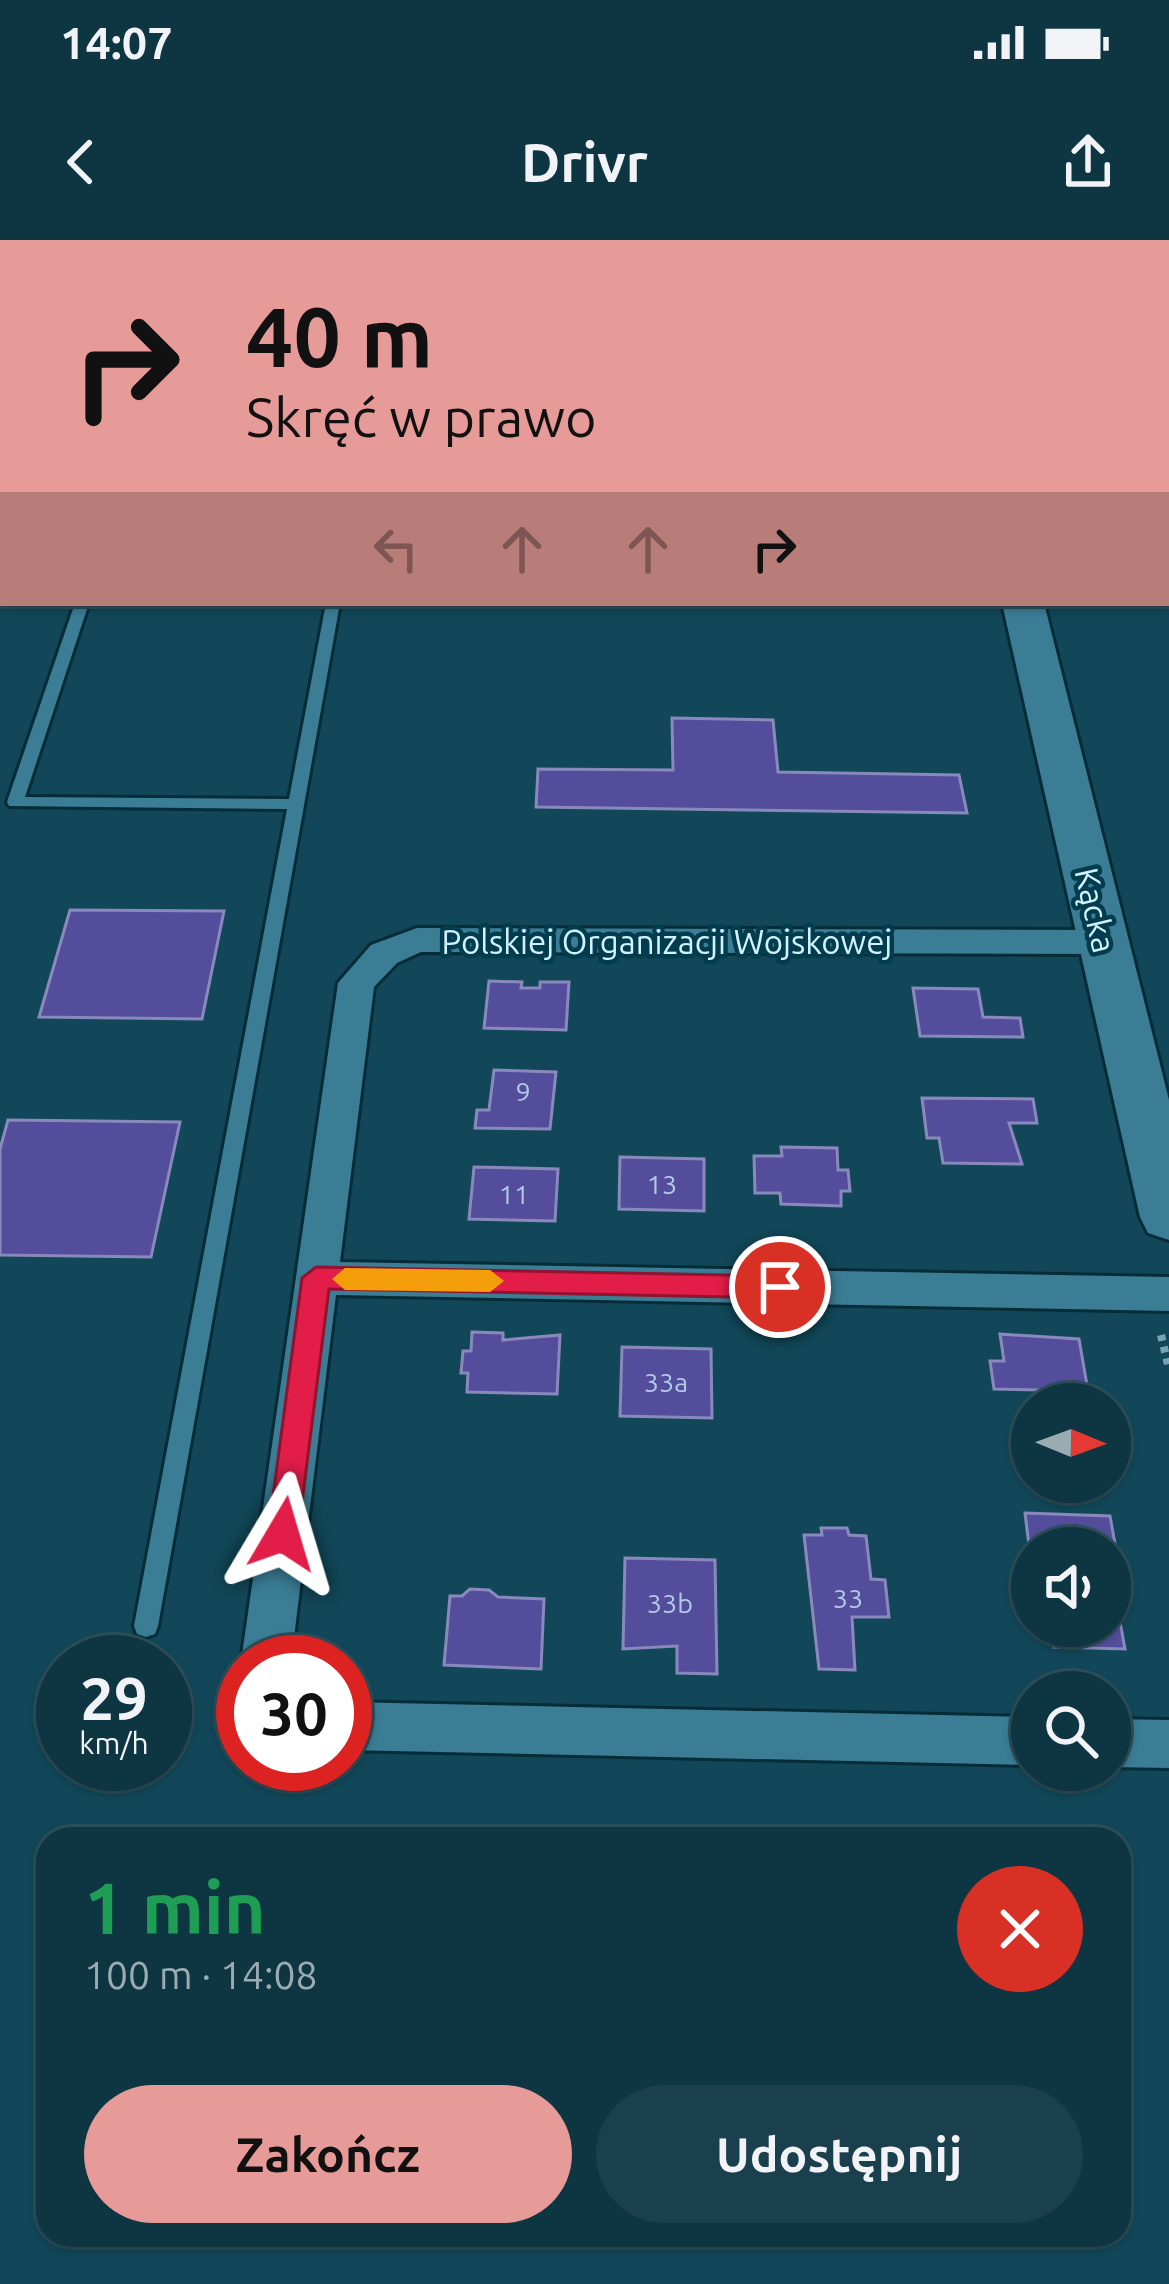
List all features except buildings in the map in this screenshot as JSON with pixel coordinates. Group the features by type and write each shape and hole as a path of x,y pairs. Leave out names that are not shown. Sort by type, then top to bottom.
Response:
{"street":[{"name":"Kącka","path":"1024,606 1169,1217"},
{"name":"Polskiej Organizacji Wojskowej","path":"270,1635 356,983 384,954 417,940 1103,942"},
{"path":"316,1278 1169,1294"},
{"path":"372,1727 1011,1741"},
{"path":"1131,1743 1169,1744"}],"lane":[{"path":"81,606 15,802 295,804"},
{"path":"146,1626 332,606"}],"slow traffic":[{"path":"345,1279 490,1281"}],"route":[{"path":"283,1534 316,1278 780,1287"}]}
